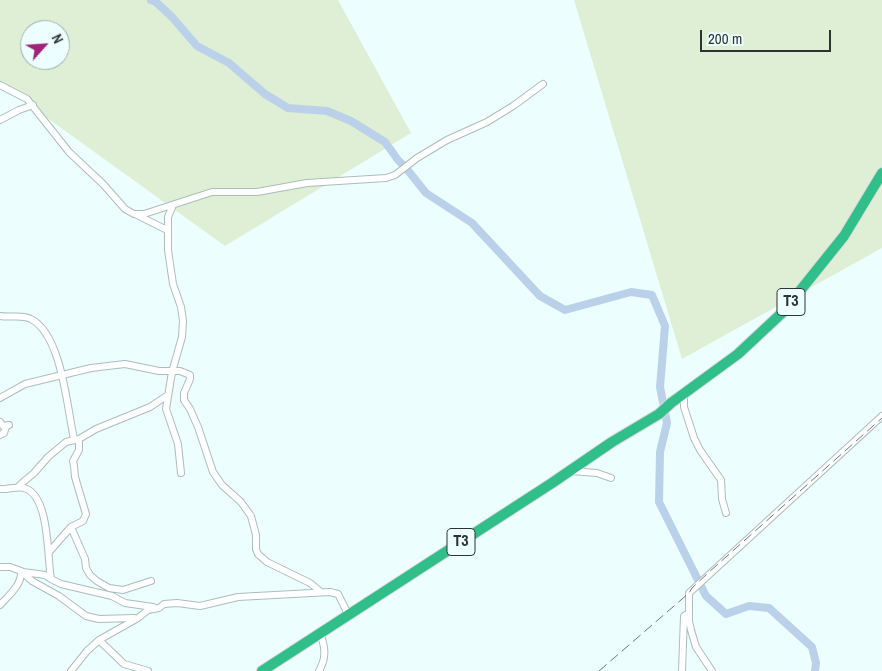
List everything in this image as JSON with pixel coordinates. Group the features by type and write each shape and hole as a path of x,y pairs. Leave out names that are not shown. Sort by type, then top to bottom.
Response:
{"highway":[{"name":"T3","path":"262,671 612,442 659,414 670,403 738,354 783,312 844,236 882,173"}],"street":[{"path":"134,214 144,214 212,192 257,192 307,183 386,178 395,175 416,158 448,140 487,122 514,106 543,84"},
{"path":"0,86 27,99 69,152 103,184 125,209 168,230"},
{"path":"0,120 33,105"},
{"path":"173,205 168,217 168,250 173,284 181,307 183,321 182,337 172,372 166,409 167,417 178,444 181,473"},
{"path":"0,324 3,317 27,317 44,330 63,374 77,439 79,450 74,461 75,477 86,514 79,524 71,527 49,552"},
{"path":"0,398 25,384 91,368 120,364 172,372 180,371 190,375 184,393 184,400 198,427 213,472 222,484 242,502 250,516 256,535 258,554 267,562 310,583 321,592"},
{"path":"684,394 684,407 694,438 721,480 722,499 726,513"},
{"path":"18,487 66,442 150,407 168,395"},
{"path":"712,671 696,647 689,621 690,592 882,416"},
{"path":"0,435 4,433 5,425"},
{"path":"565,474 570,472 597,473 611,478"},
{"path":"0,489 18,487 32,492 38,502 45,520 52,579"},
{"path":"71,527 85,559 86,568 97,581 109,588 123,590 151,581"},
{"path":"0,567 10,567 45,575 62,584 112,596 125,603 159,608"},
{"path":"0,605 17,585 22,571"},
{"path":"22,571 32,581 59,596 86,616 99,619 138,618"},
{"path":"71,671 87,650 99,640 138,618 148,610 159,608 164,604 177,603 195,606 238,597 335,592 338,594 348,614"},
{"path":"682,671 684,616 690,613"},
{"path":"320,632 325,648 322,669"},
{"path":"99,640 124,664 148,671"}],"green space":[{"path":"0,0 338,0 411,133 225,246 0,84"},
{"path":"574,0 882,0 882,248 682,359"}],"waterway":[{"path":"151,0 156,2 172,17 197,46 229,63 265,94 288,108 327,111 351,121 385,142 426,193 472,223 540,296 565,310 631,292 652,295 665,326 660,387 667,423 660,452 659,502 706,596 726,614 749,606 769,608 812,647 816,663 815,671"}],"railway":[{"path":"599,671 689,593 708,573 882,418"}]}
